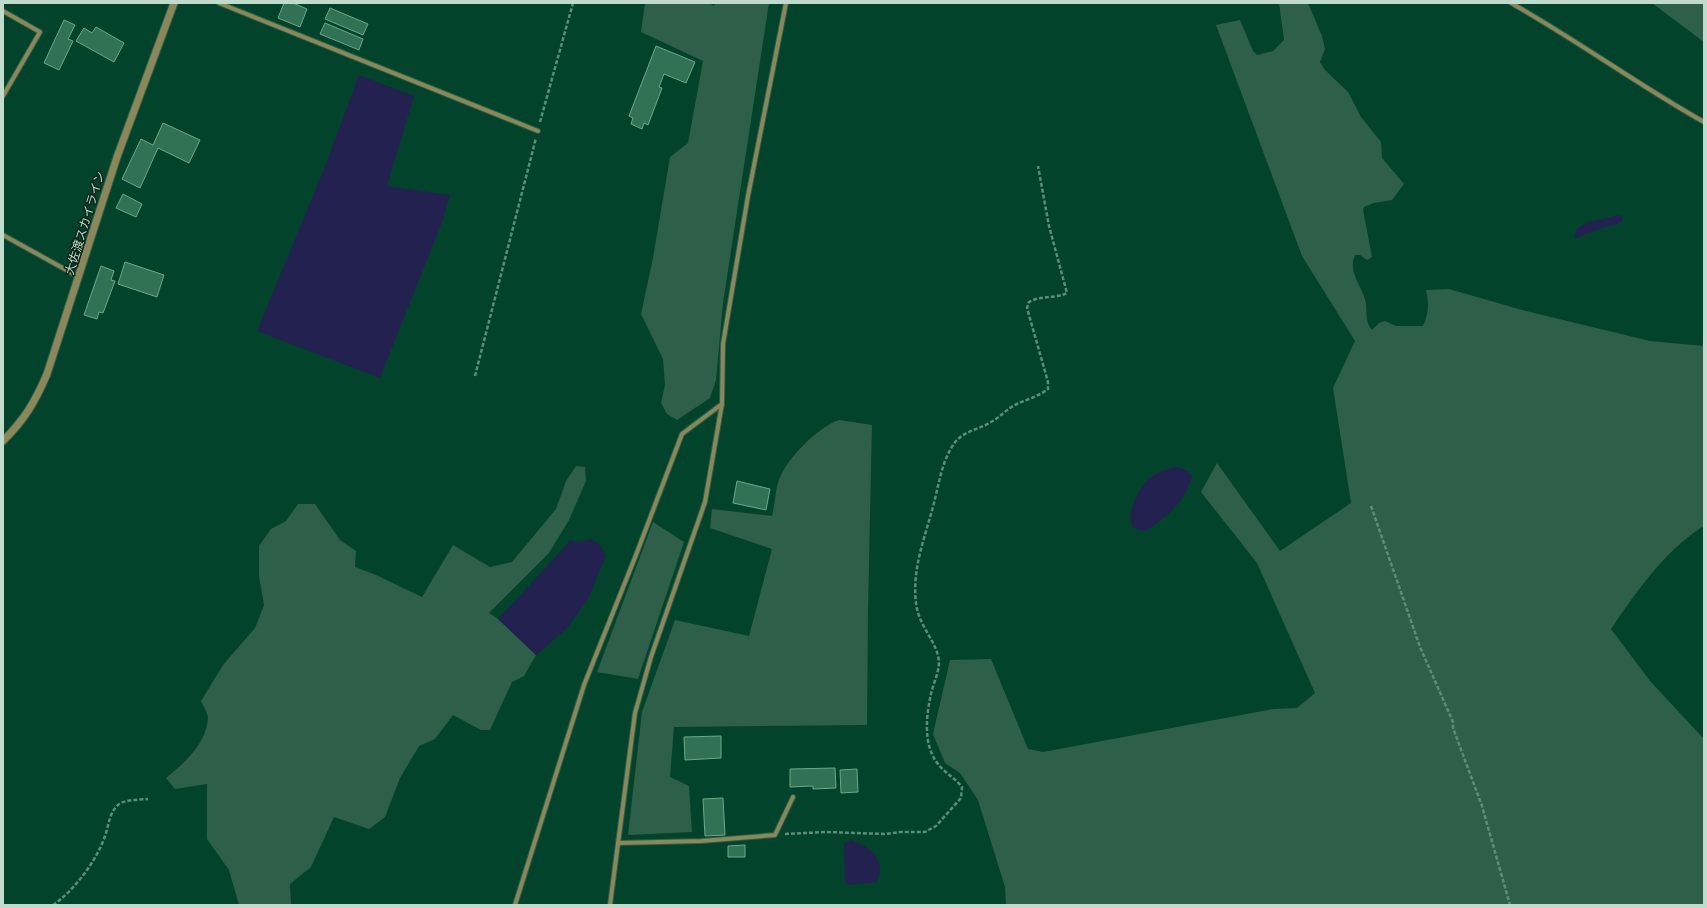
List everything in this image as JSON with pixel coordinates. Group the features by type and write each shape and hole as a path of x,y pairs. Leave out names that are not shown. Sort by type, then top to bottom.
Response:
{"street":[{"name":"大佐渡スカイライン","path":"3,441 17,427 35,402 47,374 80,277 117,157 174,3"},
{"path":"219,3 538,131"},
{"path":"610,905 635,713 651,657 705,502 722,404 723,344 748,196 786,3"},
{"path":"1511,3 1549,24 1627,75 1704,122"},
{"path":"3,11 40,32 3,96"},
{"path":"3,235 80,277"},
{"path":"515,905 584,685 682,434 722,404"},
{"path":"618,843 701,842 775,835 793,797"}],"path":[{"path":"475,376 538,131 573,3"},
{"path":"775,835 826,832 885,834 925,832 936,826 961,798 962,787 938,765 932,756 928,745 927,730 930,700 939,662 937,653 925,630 918,611 915,596 916,572 920,546 929,520 944,463 953,445 963,434 991,422 1013,406 1043,393 1048,388 1048,382 1027,308 1029,302 1035,298 1063,295 1067,293 1049,226 1038,166"},
{"path":"1371,506 1420,647 1453,722 1482,806 1510,905"},
{"path":"53,905 88,869 105,837 112,812 119,804 130,800 148,799"}],"green space":[{"path":"645,3 709,3 714,6 715,3 769,3 723,303 716,380 710,398 677,420 667,414 661,403 665,385 663,359 641,314 653,258 670,157 688,143 703,61 641,32"},
{"path":"1279,3 1308,3 1322,36 1325,49 1320,62 1325,70 1348,92 1361,117 1381,142 1382,158 1404,184 1392,200 1374,203 1364,207 1363,210 1372,257 1367,260 1360,255 1355,255 1353,267 1356,279 1366,303 1367,321 1372,330 1379,323 1385,321 1396,326 1423,326 1428,308 1426,290 1449,289 1522,310 1650,341 1704,346 1704,529 1702,527 1688,537 1663,561 1641,587 1611,629 1650,681 1704,739 1704,905 1006,905 1005,887 978,800 960,773 945,763 933,734 950,660 991,659 1028,749 1043,752 1273,709 1297,708 1315,693 1257,563 1201,492 1217,463 1280,551 1351,503 1333,388 1355,341 1302,256 1216,25 1240,20 1253,51 1257,55 1273,51 1284,40"},
{"path":"1652,3 1704,3 1704,42"},
{"path":"839,420 872,425 867,725 674,727 670,777 689,786 692,832 628,835 642,712 675,620 749,636 772,549 710,528 712,509 772,516 779,480 788,463 804,445 822,429"},
{"path":"576,466 585,467 586,481 569,520 549,553 489,613 498,619 536,655 524,676 512,682 490,730 481,730 453,715 435,739 419,746 400,778 385,817 369,829 334,817 311,867 290,884 291,905 239,905 229,870 207,839 207,784 175,789 166,778 187,760 199,745 206,728 208,718 201,701 223,665 255,628 264,605 259,576 259,546 271,529 286,521 298,504 315,504 340,540 356,551 355,567 376,575 422,597 453,545 490,567 512,562 556,509 566,481"},
{"path":"653,522 684,542 638,679 597,672"}],"shaded area":[{"path":"359,75 414,96 387,186 450,195 442,222 380,378 257,331 324,169"},
{"path":"1619,215 1623,217 1623,220 1618,224 1604,227 1574,239 1576,230 1585,223"},
{"path":"1178,467 1187,471 1192,476 1180,501 1168,515 1145,531 1133,528 1131,523 1131,511 1135,499 1144,484 1151,477 1160,472"},
{"path":"590,539 599,544 606,555 588,599 567,628 536,655 498,619 571,540 580,542"},
{"path":"851,840 859,843 875,855 880,867 877,882 847,885 845,883 844,843"}],"building":[{"path":"284,3 293,3 307,9 300,27 278,18"},
{"path":"330,8 368,24 363,35 325,19"},
{"path":"64,20 75,25 68,39 73,41 59,70 44,63"},
{"path":"325,23 363,39 359,50 320,34"},
{"path":"96,27 124,43 114,62 76,41 84,28 92,33"},
{"path":"656,46 695,62 686,83 664,74 659,87 662,88 648,125 644,123 642,129 631,124 633,118 629,116"},
{"path":"163,123 200,140 189,163 158,148 140,188 122,179 141,139 153,145"},
{"path":"123,194 142,204 136,217 116,208"},
{"path":"125,262 164,275 157,297 118,284"},
{"path":"101,266 114,271 111,280 115,281 103,313 99,312 97,319 84,315"},
{"path":"737,481 770,489 766,510 733,503"},
{"path":"721,736 721,758 685,760 684,737"},
{"path":"835,768 836,788 813,789 813,786 790,787 790,769"},
{"path":"857,769 858,792 841,793 840,770"},
{"path":"723,798 725,835 705,836 703,799"},
{"path":"745,845 745,857 728,857 728,846"}]}
